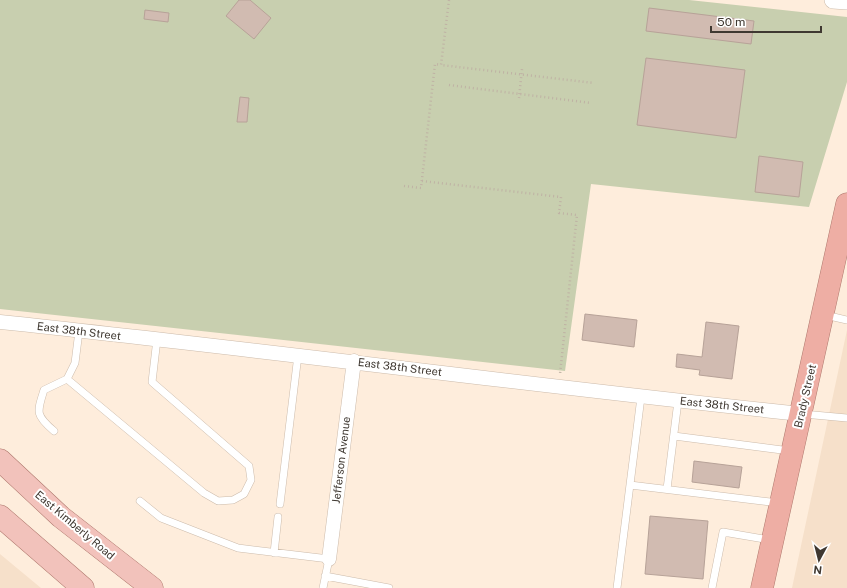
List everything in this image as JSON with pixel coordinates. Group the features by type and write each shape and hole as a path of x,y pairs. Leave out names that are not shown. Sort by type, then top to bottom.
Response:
{"highway":[{"name":"Brady Street","path":"762,588 847,204"}],"main road":[{"name":"East Kimberly Road","path":"0,460 61,517 152,588"},
{"path":"0,516 83,588"}],"street":[{"path":"833,0 847,1"},
{"name":"East 38th Street","path":"0,322 354,361 641,397 801,414"},
{"name":"Jefferson Avenue","path":"328,559 354,361"}],"lane":[{"path":"823,315 847,320"},
{"path":"54,431 42,420 38,409 44,390 67,379 75,364 79,331"},
{"path":"67,379 204,494 218,501 233,500 244,494 251,480 249,466 152,382 157,340"},
{"path":"280,504 298,355"},
{"path":"617,588 641,397"},
{"path":"667,489 678,401"},
{"path":"801,414 847,418"},
{"path":"674,436 792,452"},
{"path":"630,485 781,503"},
{"path":"140,501 161,518 238,548 328,559 322,588"},
{"path":"274,553 278,517"},
{"path":"712,588 723,532 772,540"},
{"path":"325,576 389,588"}],"path":[{"path":"441,64 449,0"},
{"path":"404,186 421,188 435,64 594,82"},
{"path":"519,98 522,69"},
{"path":"449,85 591,103"},
{"path":"422,181 561,197 559,213 577,215 559,387"}],"shaded area":[{"path":"847,330 847,588 792,588"},
{"path":"0,554 41,588 0,588"}],"green space":[{"path":"0,0 689,0 847,17 847,82 809,207 591,184 565,371 0,309"}],"building":[{"path":"239,0 250,0 271,18 254,39 226,16"},
{"path":"649,8 754,21 751,44 646,31"},
{"path":"145,10 169,13 168,22 144,19"},
{"path":"646,58 745,70 736,138 637,125"},
{"path":"240,97 249,98 247,122 237,122"},
{"path":"759,156 803,162 799,197 755,192"},
{"path":"585,314 637,320 634,347 582,340"},
{"path":"706,322 739,326 732,379 699,375 700,370 676,367 677,354 702,357"},
{"path":"694,461 742,467 739,488 692,482"},
{"path":"650,516 708,521 703,579 645,574"}]}
